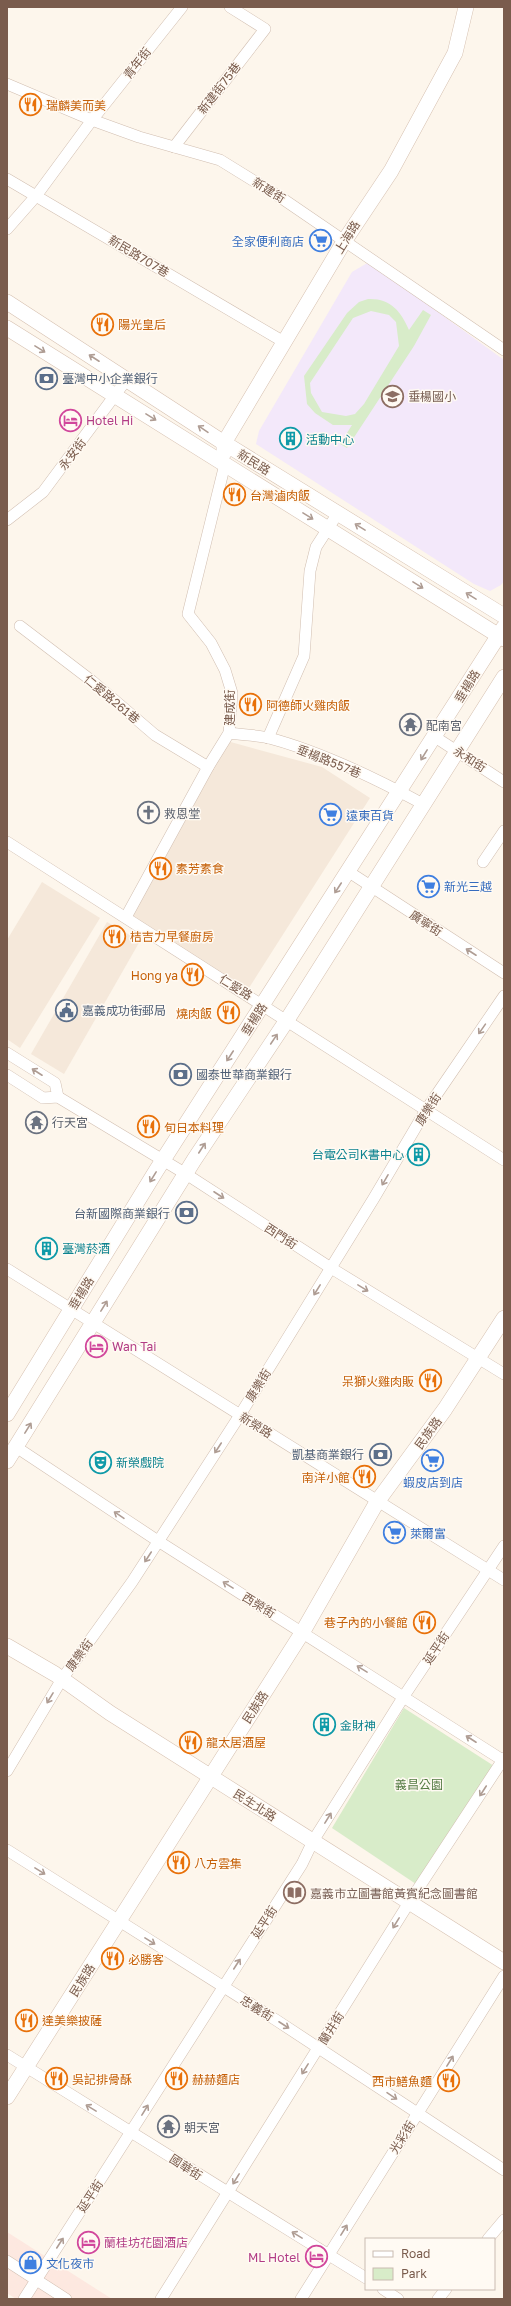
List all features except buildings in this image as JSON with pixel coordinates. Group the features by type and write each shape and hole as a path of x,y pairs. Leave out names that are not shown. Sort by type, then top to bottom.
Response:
{"street":[{"name":"青年街","path":"92,120 182,7"},
{"name":"新建街75巷","path":"174,147 265,30 230,7"},
{"name":"上海路","path":"224,443 345,240 391,171 455,53 466,7"},
{"name":"新建街","path":"7,84 92,120 174,147 220,160 345,240 504,350"},
{"path":"7,229 36,196 92,120"},
{"name":"新民路707巷","path":"7,179 284,342"},
{"name":"新民路","path":"7,302 127,378 224,443 504,616"},
{"name":"新民路","path":"7,328 328,528 502,634"},
{"name":"永安街","path":"7,520 43,492 116,395 127,378"},
{"path":"224,443 225,464"},
{"name":"建成街","path":"126,917 208,767 229,733 232,693 225,670 211,643 188,614 225,464"},
{"path":"268,738 304,656 310,571 316,547 338,513"},
{"name":"仁愛路261巷","path":"20,626 92,681 155,735 208,767"},
{"name":"垂楊路","path":"7,1414 163,1161 502,634"},
{"path":"7,1461 186,1174 287,1020 504,677"},
{"name":"垂楊路557巷","path":"229,733 268,738 334,762 423,804"},
{"name":"永和街","path":"435,737 504,782"},
{"path":"483,862 504,831"},
{"name":"仁愛路","path":"7,842 263,1004 504,1160"},
{"name":"廣寧街","path":"349,872 504,973"},
{"name":"康樂街","path":"7,1771 62,1679 132,1582 240,1415 426,1110 504,996"},
{"path":"7,1052 55,1083 58,1097"},
{"name":"西門街","path":"7,1075 43,1098 58,1097 186,1174 331,1268 479,1357 504,1374"},
{"name":"新榮路","path":"7,1269 377,1502 504,1580"},
{"name":"民族路","path":"7,2097 27,2068 210,1776 302,1633 377,1502 445,1409 504,1318"},
{"name":"西榮街","path":"16,1447 158,1541 504,1760"},
{"name":"延平街","path":"24,2299 302,1864 313,1842 404,1696 504,1546"},
{"name":"民生北路","path":"7,1646 62,1679 110,1713 313,1842 410,1901 504,1962"},
{"name":"蘭井街","path":"161,2299 410,1901 504,1760"},
{"name":"忠義街","path":"7,1850 318,2048 504,2170"},
{"name":"光彩街","path":"301,2299 504,1976"},
{"name":"國華街","path":"7,2055 365,2277"},
{"path":"489,2238 504,2220"},
{"path":"7,2261 66,2299"},
{"path":"384,2290 398,2299"},
{"path":"438,2299 445,2290"}],"shaded area":[{"name":"垂楊國小","path":"369,262 504,360 504,581 501,585 490,591 474,584 256,444 259,431 352,272"},
{"path":"227,741 322,767 370,798 247,991 128,916"},
{"path":"42,882 100,918 20,1048 7,1039 7,940"},
{"path":"107,922 140,941 64,1074 31,1054"},
{"name":"文化夜市","path":"7,2232 112,2299 16,2299 7,2293"}],"green space":[{"path":"368,299 376,299 389,303 402,317 409,330 423,310 431,315 414,346 347,448 340,444 352,425 333,425 315,413 307,404 304,376 347,313 359,302","holes":["371,311 389,315 396,322 399,346 364,404 355,414 346,416 322,412 311,393 310,383 353,318"]},
{"name":"義昌公園","path":"404,1708 494,1766 416,1884 332,1828"}],"place":[{"name":"瑞麟美而美","path":"31,105"},
{"name":"全家便利商店","path":"320,241"},
{"name":"陽光皇后","path":"102,324"},
{"name":"臺灣中小企業銀行","path":"46,378"},
{"name":"垂楊國小","path":"392,396"},
{"name":"Hotel Hi","path":"71,420"},
{"name":"活動中心","path":"291,439"},
{"name":"台灣滷肉飯","path":"235,495"},
{"name":"阿德師火雞肉飯","path":"251,705"},
{"name":"配南宮","path":"411,725"},
{"name":"救恩堂","path":"149,813"},
{"name":"遠東百貨","path":"331,815"},
{"name":"素芳素食","path":"160,868"},
{"name":"新光三越","path":"428,886"},
{"name":"桔吉力早餐廚房","path":"114,936"},
{"name":"Hong ya","path":"193,975"},
{"name":"嘉義成功街郵局","path":"67,1010"},
{"name":"燒肉飯","path":"228,1013"},
{"name":"國泰世華商業銀行","path":"181,1074"},
{"name":"行天宮","path":"36,1122"},
{"name":"旬日本料理","path":"148,1127"},
{"name":"台電公司K書中心","path":"419,1154"},
{"name":"台新國際商業銀行","path":"186,1213"},
{"name":"臺灣菸酒","path":"47,1248"},
{"name":"Wan Tai","path":"97,1346"},
{"name":"呆獅火雞肉販","path":"430,1381"},
{"name":"凱基商業銀行","path":"380,1454"},
{"name":"蝦皮店到店","path":"433,1461"},
{"name":"新榮戲院","path":"101,1462"},
{"name":"南洋小館","path":"365,1477"},
{"name":"萊爾富","path":"394,1533"},
{"name":"巷子內的小餐館","path":"424,1622"},
{"name":"金財神","path":"324,1725"},
{"name":"龍太居酒屋","path":"191,1742"},
{"name":"八方雲集","path":"179,1863"},
{"name":"嘉義市立圖書館黃賓紀念圖書館","path":"295,1893"},
{"name":"必勝客","path":"112,1959"},
{"name":"達美樂披薩","path":"27,2020"},
{"name":"吳記排骨酥","path":"57,2079"},
{"name":"赫赫麵店","path":"176,2079"},
{"name":"西市鱔魚麵","path":"448,2081"},
{"name":"朝天宮","path":"168,2127"},
{"name":"蘭桂坊花園酒店","path":"88,2242"},
{"name":"ML Hotel","path":"316,2257"},
{"name":"文化夜市","path":"31,2263"}]}
